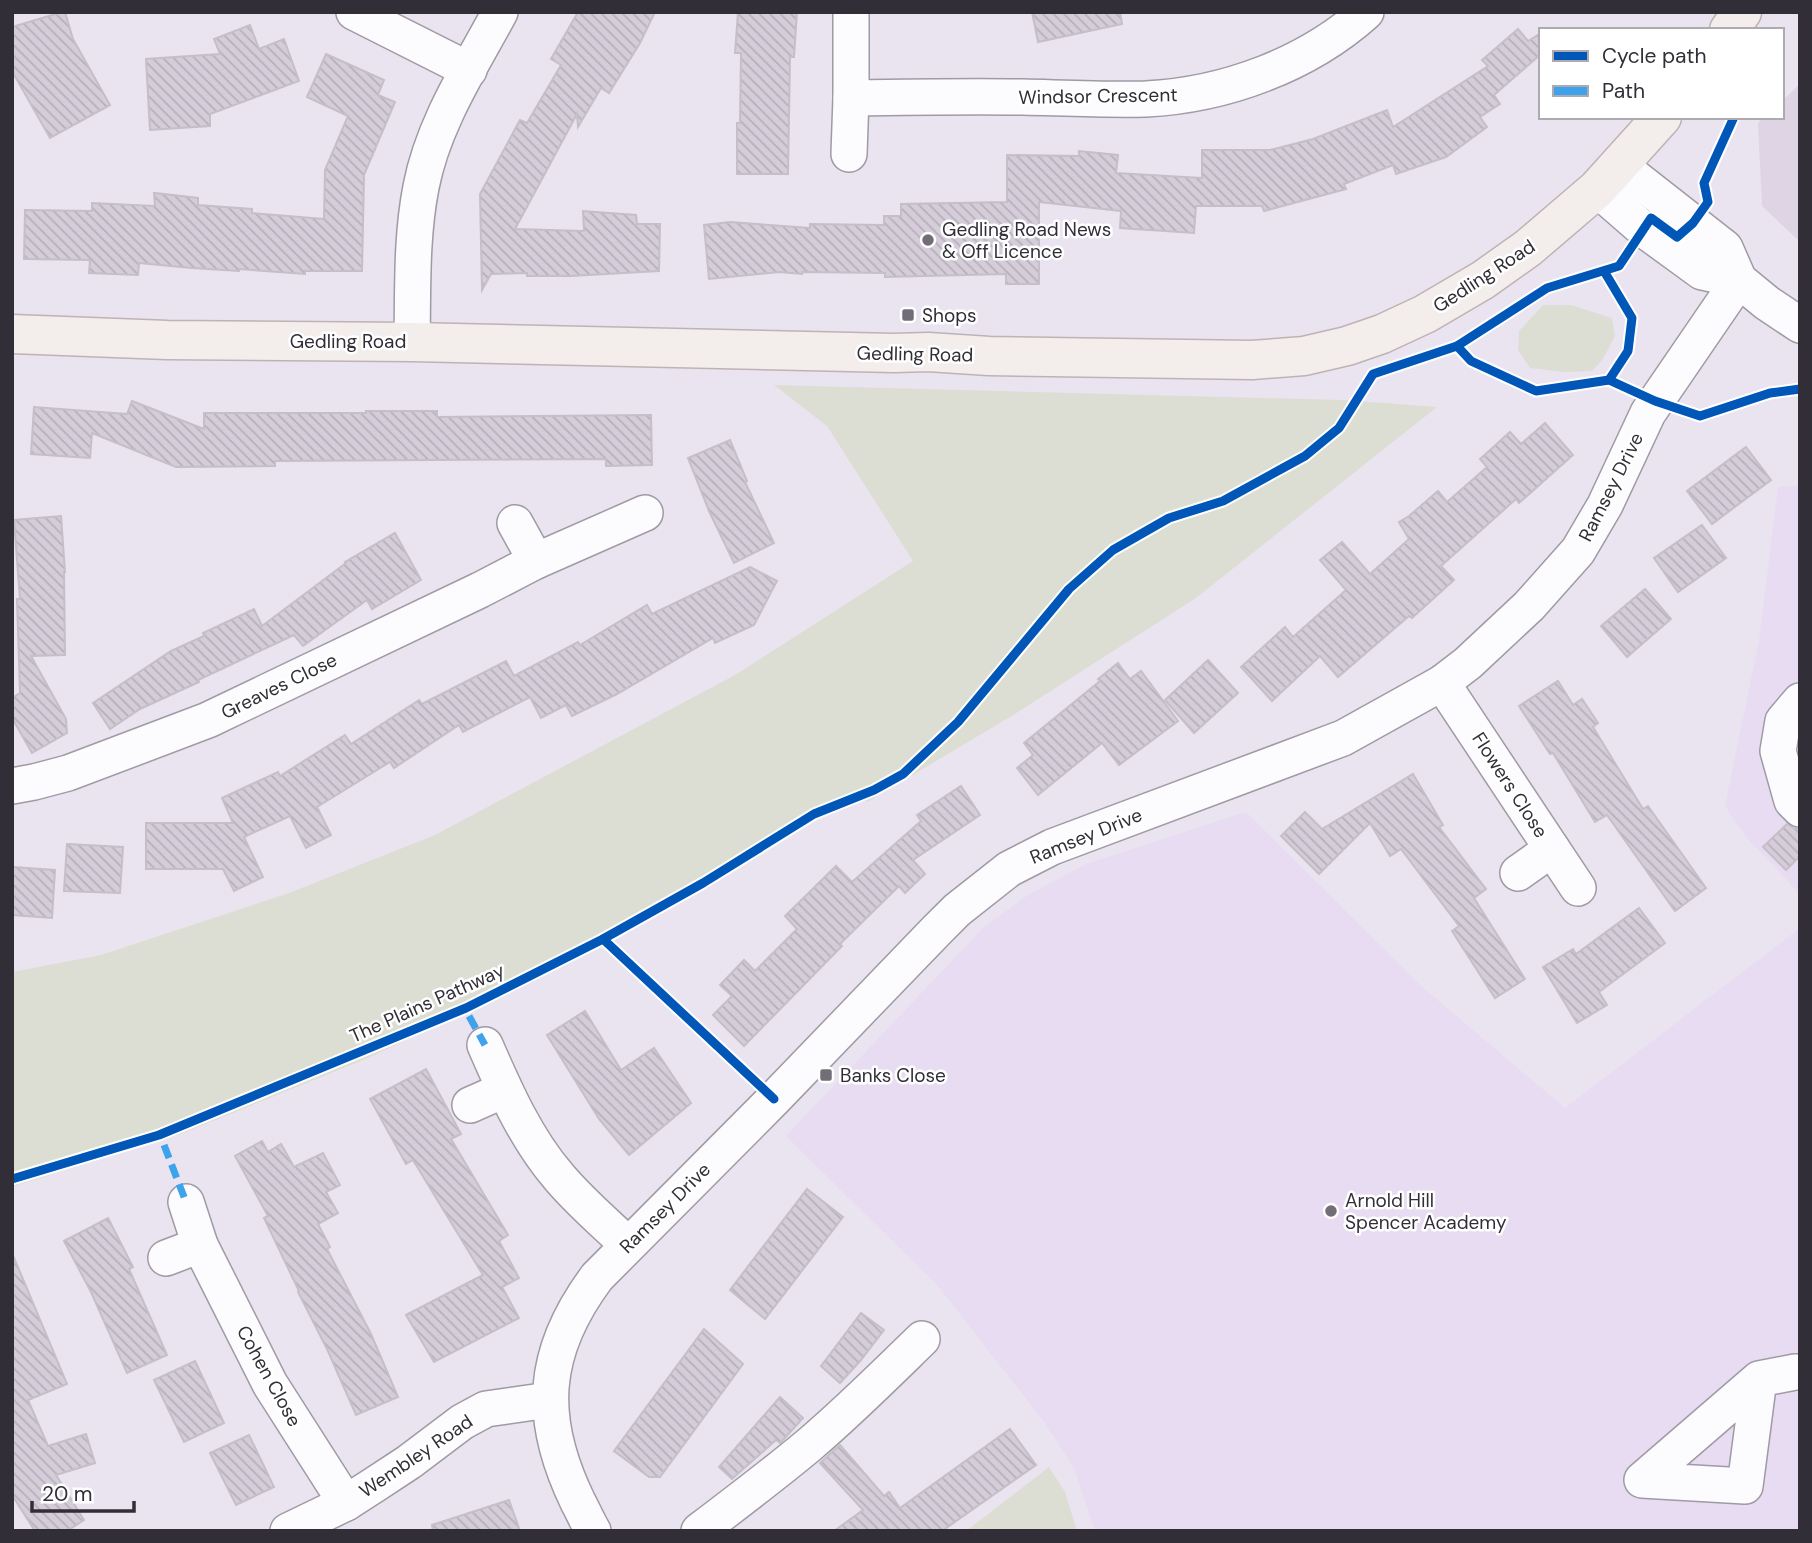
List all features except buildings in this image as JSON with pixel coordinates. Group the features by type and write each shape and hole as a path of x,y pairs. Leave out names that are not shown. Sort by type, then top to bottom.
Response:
{"main road":[{"path":"1730,28 1742,12"},
{"name":"Gedling Road","path":"12,334 167,340 412,342 894,354 928,352 989,356 1239,360 1304,356 1362,342 1425,314 1483,280 1528,248 1608,177 1660,119"}],"street":[{"path":"354,12 469,70"},
{"path":"412,342 414,252 421,186 438,132 500,12"},
{"path":"849,154 851,12"},
{"name":"Windsor Crescent","path":"851,98 979,96 1146,99 1183,95 1234,83 1280,67 1324,44 1366,12"},
{"path":"1608,177 1725,248 1739,280 1800,325"},
{"name":"Ramsey Drive","path":"593,1531 562,1465 551,1422 549,1400 559,1345 584,1295 597,1276 957,910 1009,869 1052,847 1343,738 1442,683 1468,663 1530,606 1578,551 1605,505 1648,413 1739,280"},
{"name":"Greaves Close","path":"12,786 68,773 208,720 536,561 645,513"},
{"path":"515,523 536,561"},
{"name":"Flowers Close","path":"1442,683 1578,888"},
{"path":"1800,701 1783,721 1778,751 1792,801 1800,809"},
{"path":"1518,873 1552,849"},
{"path":"485,1045 504,1090 555,1172 628,1245"},
{"path":"470,1105 504,1090"},
{"name":"Cohen Close","path":"186,1202 200,1245 270,1384 346,1503"},
{"path":"166,1258 200,1245"},
{"path":"699,1531 897,1372 922,1339"},
{"path":"1759,1379 1800,1372"},
{"name":"Wembley Road","path":"288,1531 346,1503 409,1462 462,1422 486,1409 549,1400"}],"shaded area":[{"path":"1800,84 1800,242 1762,206 1758,123 1762,119 1784,119 1784,99"},
{"path":"1543,305 1571,305 1612,318 1615,336 1603,359 1592,371 1565,372 1530,368 1518,350 1519,331"},
{"path":"774,385 1343,400 1437,407 1196,598 1010,717 869,801 845,802 744,864 567,964 368,1058 181,1134 12,1187 12,972 101,955 289,893 435,835 735,675 913,561 827,426"},
{"path":"1800,485 1800,894 1745,836 1725,806 1759,641 1778,487"},
{"name":"Arnold Hill Spencer Academy","path":"1246,812 1420,985 1565,1108 1800,928 1800,1531 1095,1531 1074,1468 1045,1423 938,1286 786,1136 983,928 1028,895 1086,864"},
{"path":"1049,1467 1065,1492 1077,1531 966,1531"}],"marked path":[{"path":"469,1016 485,1045"},
{"path":"164,1145 186,1202"}],"cycle path":[{"name":"The Plains Pathway","path":"12,1179 159,1135 466,1008 603,939 703,883 814,814 874,790 903,774 958,722 1069,589 1113,550 1169,518 1223,501 1305,456 1339,428 1373,374 1457,346 1547,288 1619,266 1651,218 1677,237 1693,223 1708,202 1704,183 1733,119"},
{"path":"1604,271 1632,318 1628,351 1609,380"},
{"path":"1457,346 1471,361 1536,391 1609,380 1655,401 1700,416 1770,393 1800,389"},
{"path":"603,939 774,1099"}],"place":[{"name":"Gedling Road News & Off Licence","path":"928,240"},
{"name":"Shops","path":"908,315"},
{"name":"Banks Close","path":"826,1075"},
{"name":"Arnold Hill Spencer Academy","path":"1331,1211"}]}
